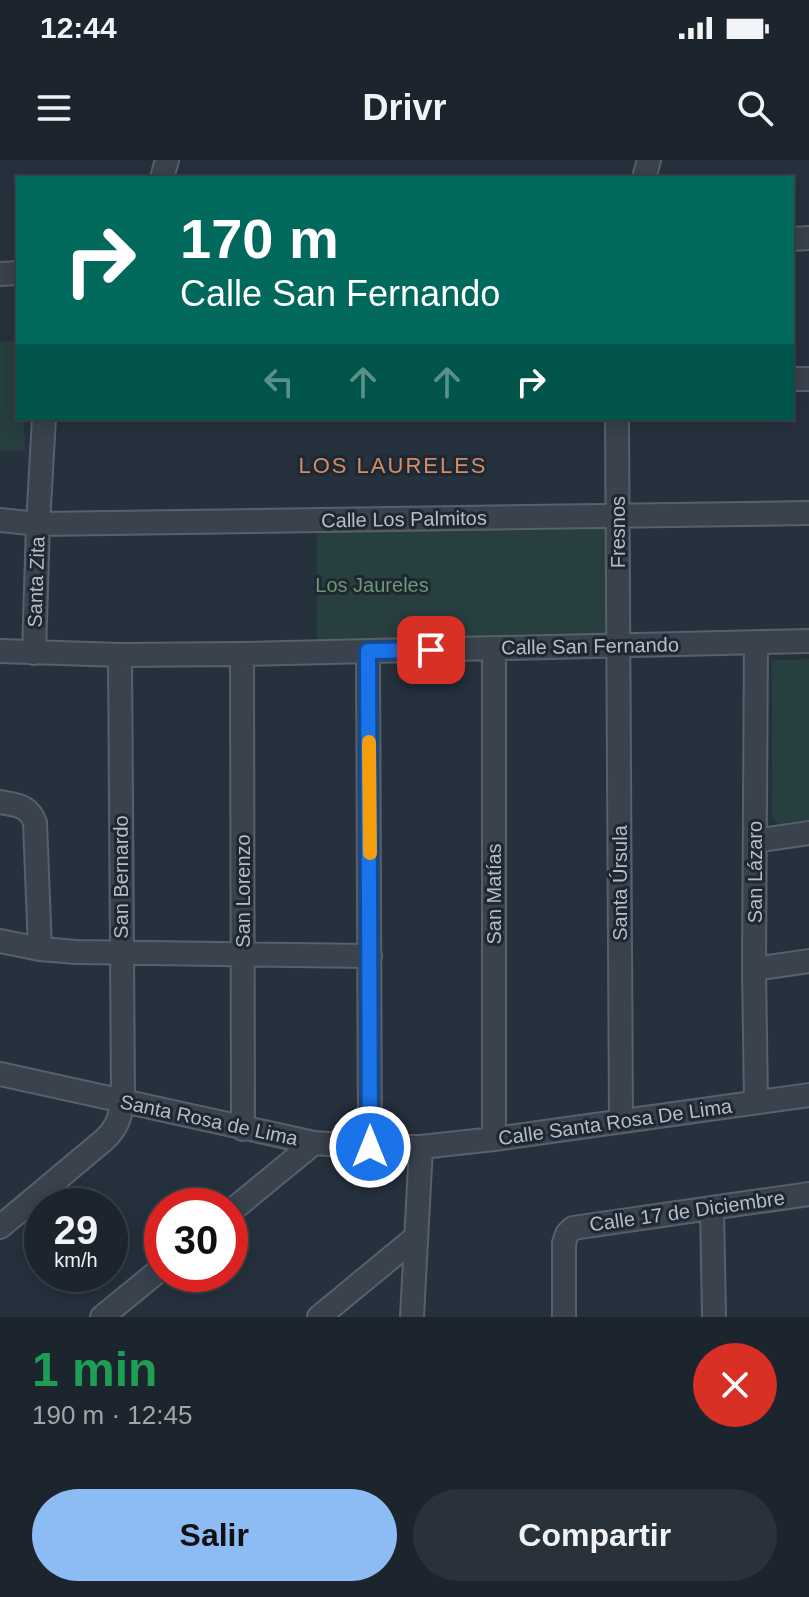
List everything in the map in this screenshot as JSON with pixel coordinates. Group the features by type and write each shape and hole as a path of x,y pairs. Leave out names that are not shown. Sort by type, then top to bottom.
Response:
{"street":[{"name":"Santa Zita","path":"0,651 34,653 44,420"},
{"name":"Fresnos","path":"617,420 618,645"},
{"name":"Calle Los Palmitos","path":"0,520 38,524 809,513"},
{"name":"Calle San Fernando","path":"34,653 242,654 809,641"},
{"name":"San Lázaro","path":"756,642 756,1102"},
{"name":"Santa Úrsula","path":"618,645 621,1121"},
{"name":"San Matías","path":"494,648 494,1139"},
{"path":"368,651 370,1147"},
{"name":"San Lorenzo","path":"242,654 243,1129"},
{"name":"San Bernardo","path":"120,655 123,1100"},
{"path":"0,802 23,807 35,823 40,949"},
{"path":"755,841 809,833"},
{"path":"0,941 40,949 122,953 370,956"},
{"path":"754,969 809,961"},
{"name":"Santa Rosa de Lima","path":"0,1074 314,1143 421,1147"},
{"name":"Calle Santa Rosa De Lima","path":"421,1147 809,1095"},
{"path":"0,1227 114,1131 120,1119 123,1100"},
{"path":"248,1197 314,1143"},
{"path":"412,1317 421,1147"},
{"name":"Calle 17 de Diciembre","path":"564,1317 564,1243 573,1228 809,1194"},
{"path":"712,1208 714,1317"},
{"path":"319,1317 416,1237"},
{"path":"102,1317 144,1283"}],"green space":[{"path":"0,341 16,341 16,420 24,420 25,450 0,451"},
{"name":"Los Jaureles","path":"604,527 607,636 317,641 317,531"},
{"path":"809,659 809,821 781,826 772,817 772,660"}],"slow traffic":[{"path":"369,742 370,853"}],"district":[{"name":"LOS LAURELES","path":"393,465"}],"route":[{"path":"370,1147 368,651 431,650"}]}
